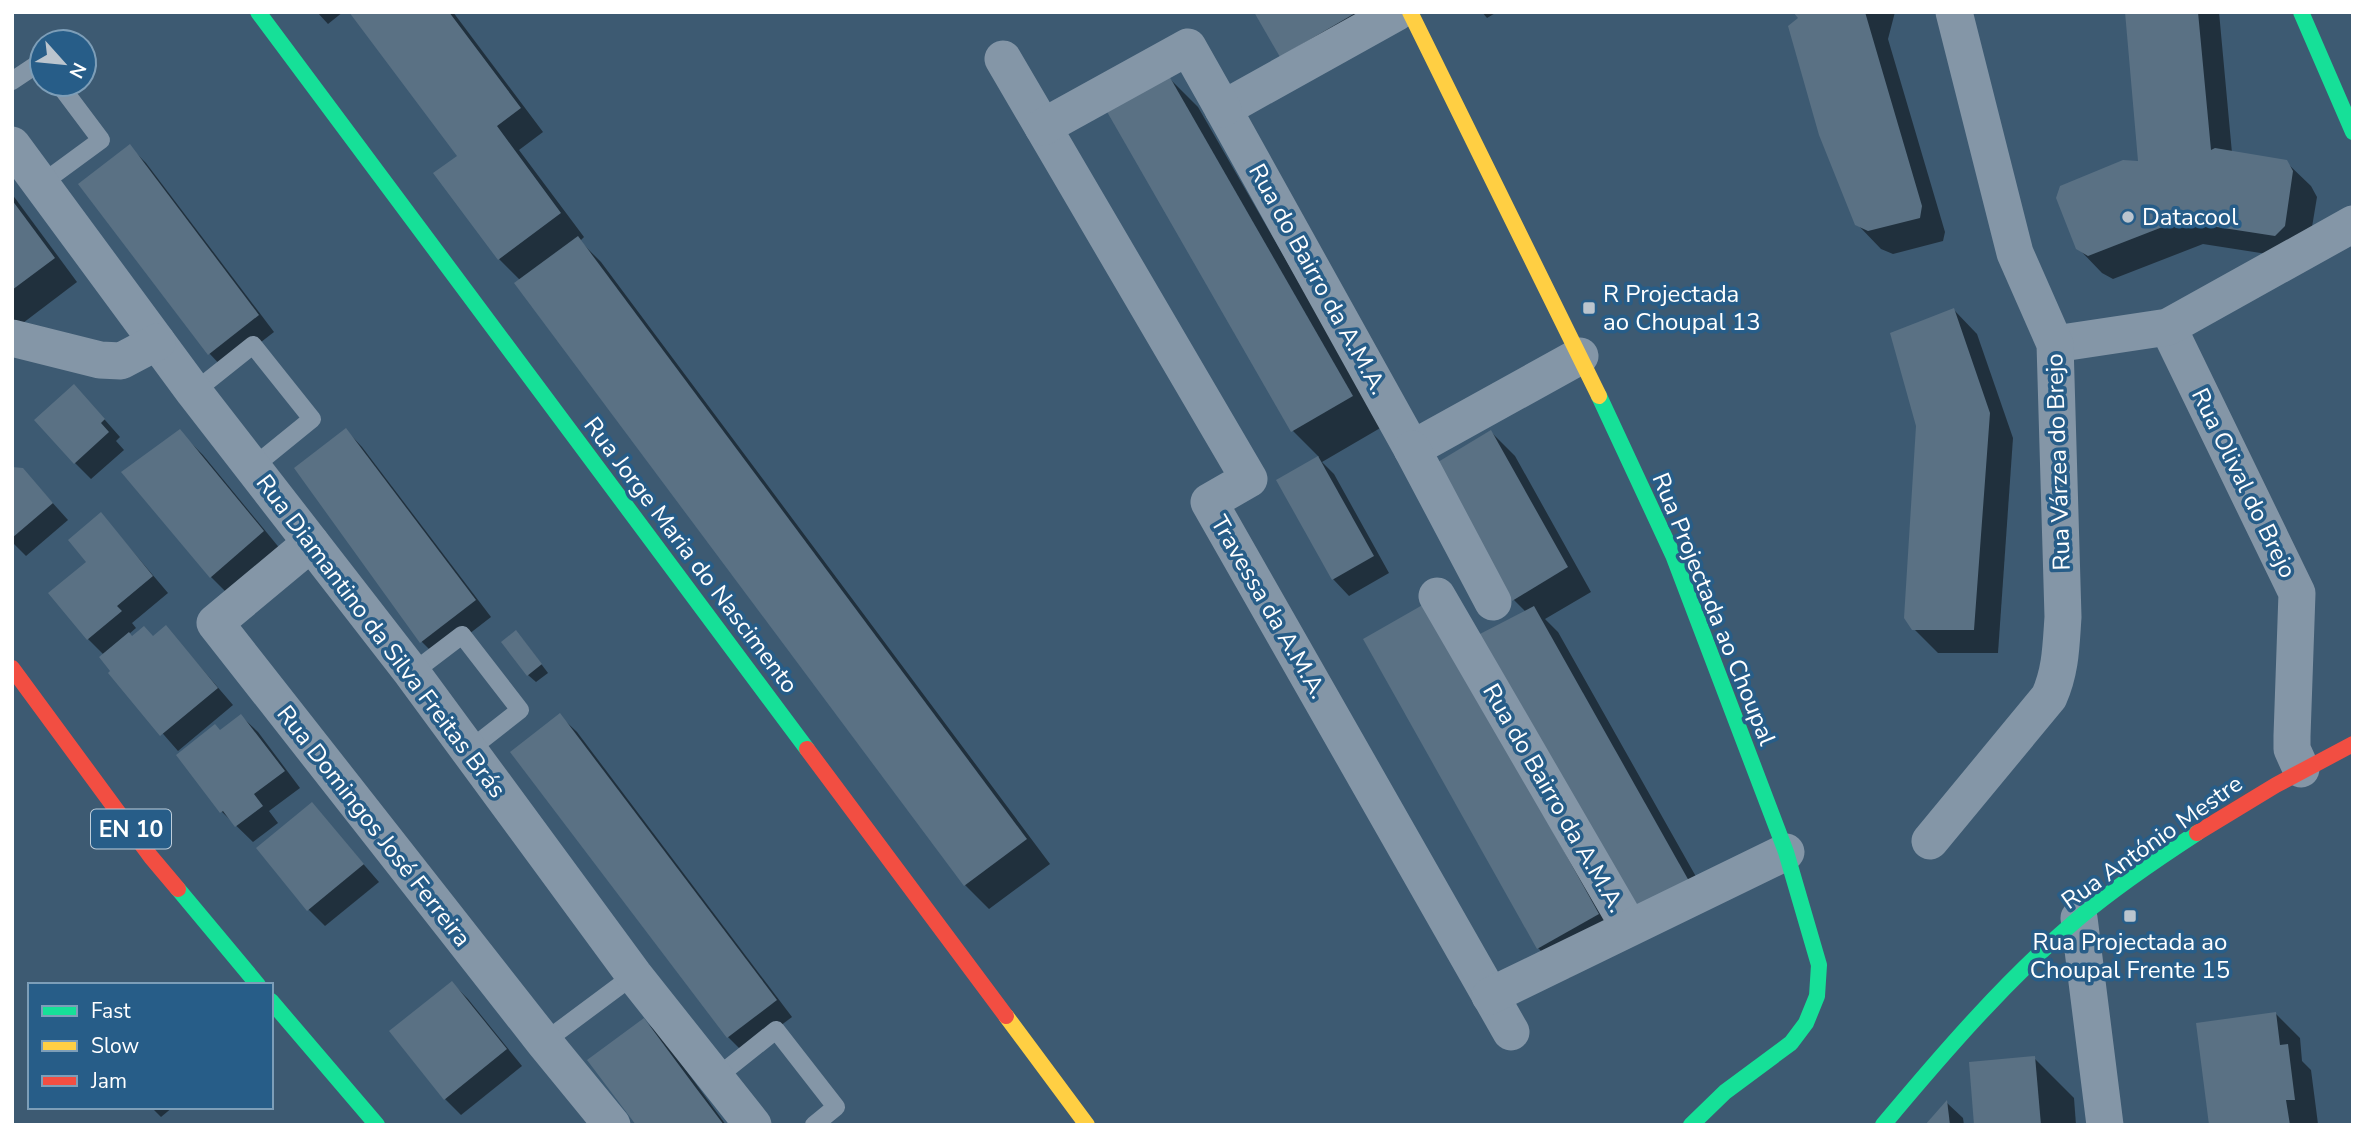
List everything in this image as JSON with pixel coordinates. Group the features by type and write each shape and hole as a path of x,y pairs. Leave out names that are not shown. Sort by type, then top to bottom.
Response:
{"street":[{"name":"Rua Jorge Maria do Nascimento","path":"258,12 1087,1125"},
{"path":"1223,109 1397,12"},
{"name":"Rua Projectada ao Choupal","path":"1410,12 1580,356 1673,555 1786,852 1819,965 1817,996 1806,1023 1791,1043 1725,1092 1691,1125"},
{"name":"Rua Várzea do Brejo","path":"1930,841 2049,697 2061,662 2063,617 2055,344 2015,253 1954,12"},
{"path":"2301,12 2353,132"},
{"name":"Rua do Bairro da A.M.A.","path":"1043,127 1188,47 1412,449 1493,602"},
{"name":"Travessa da A.M.A.","path":"1003,59 1249,479 1209,502 1511,1032"},
{"name":"Rua Diamantino da Silva Freitas Brás","path":"12,145 194,392 412,673 634,975 753,1125"},
{"path":"2055,344 2168,327 2353,224"},
{"name":"Rua Olival do Brejo","path":"2168,327 2297,593 2291,736 2292,749 2301,769"},
{"path":"12,338 100,360 121,361 157,342"},
{"path":"1412,449 1580,356"},
{"name":"Rua Domingos José Ferreira","path":"311,543 215,623 612,1125"},
{"name":"Rua do Bairro da A.M.A.","path":"1437,596 1629,927"},
{"name":"EN 10","path":"12,667 151,857 256,983"},
{"name":"Rua António Mestre","path":"1883,1125 1922,1078 2014,980 2079,918 2184,841 2301,769 2353,744"},
{"name":"Rua do Bairro da A.M.A.","path":"1490,996 1786,852"},
{"path":"2079,918 2105,1125"},
{"path":"273,1003 377,1125"}],"lane":[{"path":"12,82 28,71"},
{"path":"41,184 101,140 70,98"},
{"path":"194,392 253,345 312,419 253,467"},
{"path":"412,673 462,635 520,710 469,750"},
{"path":"544,1042 634,975"},
{"path":"717,1077 776,1030 836,1107 814,1125"}],"building":[{"path":"349,12 449,12 521,108 497,126 561,213 498,260 433,173 457,156"},
{"path":"1254,12 1357,12 1280,57"},
{"path":"1793,12 1865,12 1922,206 1920,218 1868,231 1855,225 1819,135 1788,26 1798,18"},
{"path":"2125,12 2198,12 2211,150 2215,148 2287,160 2293,171 2285,226 2275,236 2178,221 2088,256 2076,249 2056,198 2060,186 2123,160 2138,161"},
{"path":"1168,74 1353,396 1291,432 1106,110"},
{"path":"130,144 259,315 208,355 78,184"},
{"path":"12,200 55,258 12,290"},
{"path":"578,236 1027,839 964,886 514,283"},
{"path":"1954,308 1990,413 1974,630 1912,630 1904,618 1916,426 1890,333"},
{"path":"74,384 105,419 101,423 109,432 74,464 34,420"},
{"path":"346,428 476,600 420,643 294,468"},
{"path":"180,429 264,531 210,578 121,472"},
{"path":"1491,430 1568,567 1512,601 1433,465"},
{"path":"1318,456 1374,556 1332,580 1276,480"},
{"path":"12,467 23,468 53,503 12,538"},
{"path":"101,512 153,576 117,606 122,611 87,640 48,593 86,562 68,540"},
{"path":"1426,603 1599,914 1537,949 1363,639"},
{"path":"1534,606 1689,881 1632,911 1476,636"},
{"path":"166,625 218,688 160,736 108,673 110,671 99,657 129,632 132,636 144,626 153,636"},
{"path":"516,630 542,664 527,676 501,642"},
{"path":"560,713 777,1000 727,1038 510,752"},
{"path":"241,714 285,771 254,794 263,806 235,827 223,811 220,813 176,755 215,724 220,730"},
{"path":"312,802 364,864 307,911 256,848"},
{"path":"452,981 507,1049 444,1100 389,1031"},
{"path":"2276,1012 2280,1045 2288,1044 2295,1100 2286,1100 2290,1125 2209,1125 2196,1023"},
{"path":"644,1018 724,1125 636,1125 587,1060"},
{"path":"2035,1056 2041,1125 1974,1125 1969,1062"},
{"path":"1947,1100 1950,1125 1925,1125"}],"traffic: fast":[{"path":"258,12 807,749"},
{"path":"2301,12 2353,132"},
{"path":"1599,396 1673,555 1786,852 1819,965 1817,996 1806,1023 1791,1043 1725,1092 1691,1125"},
{"path":"1883,1125 1929,1070 2027,965 2108,894 2197,833"},
{"path":"178,889 256,983"},
{"path":"273,1003 377,1125"}],"traffic: slow":[{"path":"1410,12 1599,396"},
{"path":"1006,1016 1087,1125"}],"traffic: jam":[{"path":"12,668 151,857 178,889"},
{"path":"2197,833 2276,785 2353,744"},
{"path":"807,749 1006,1016"}],"place":[{"name":"Datacool","path":"2128,217"},
{"name":"R Projectada ao Choupal 13","path":"1589,308"},
{"name":"Rua Projectada ao Choupal Frente 15","path":"2130,916"}]}
